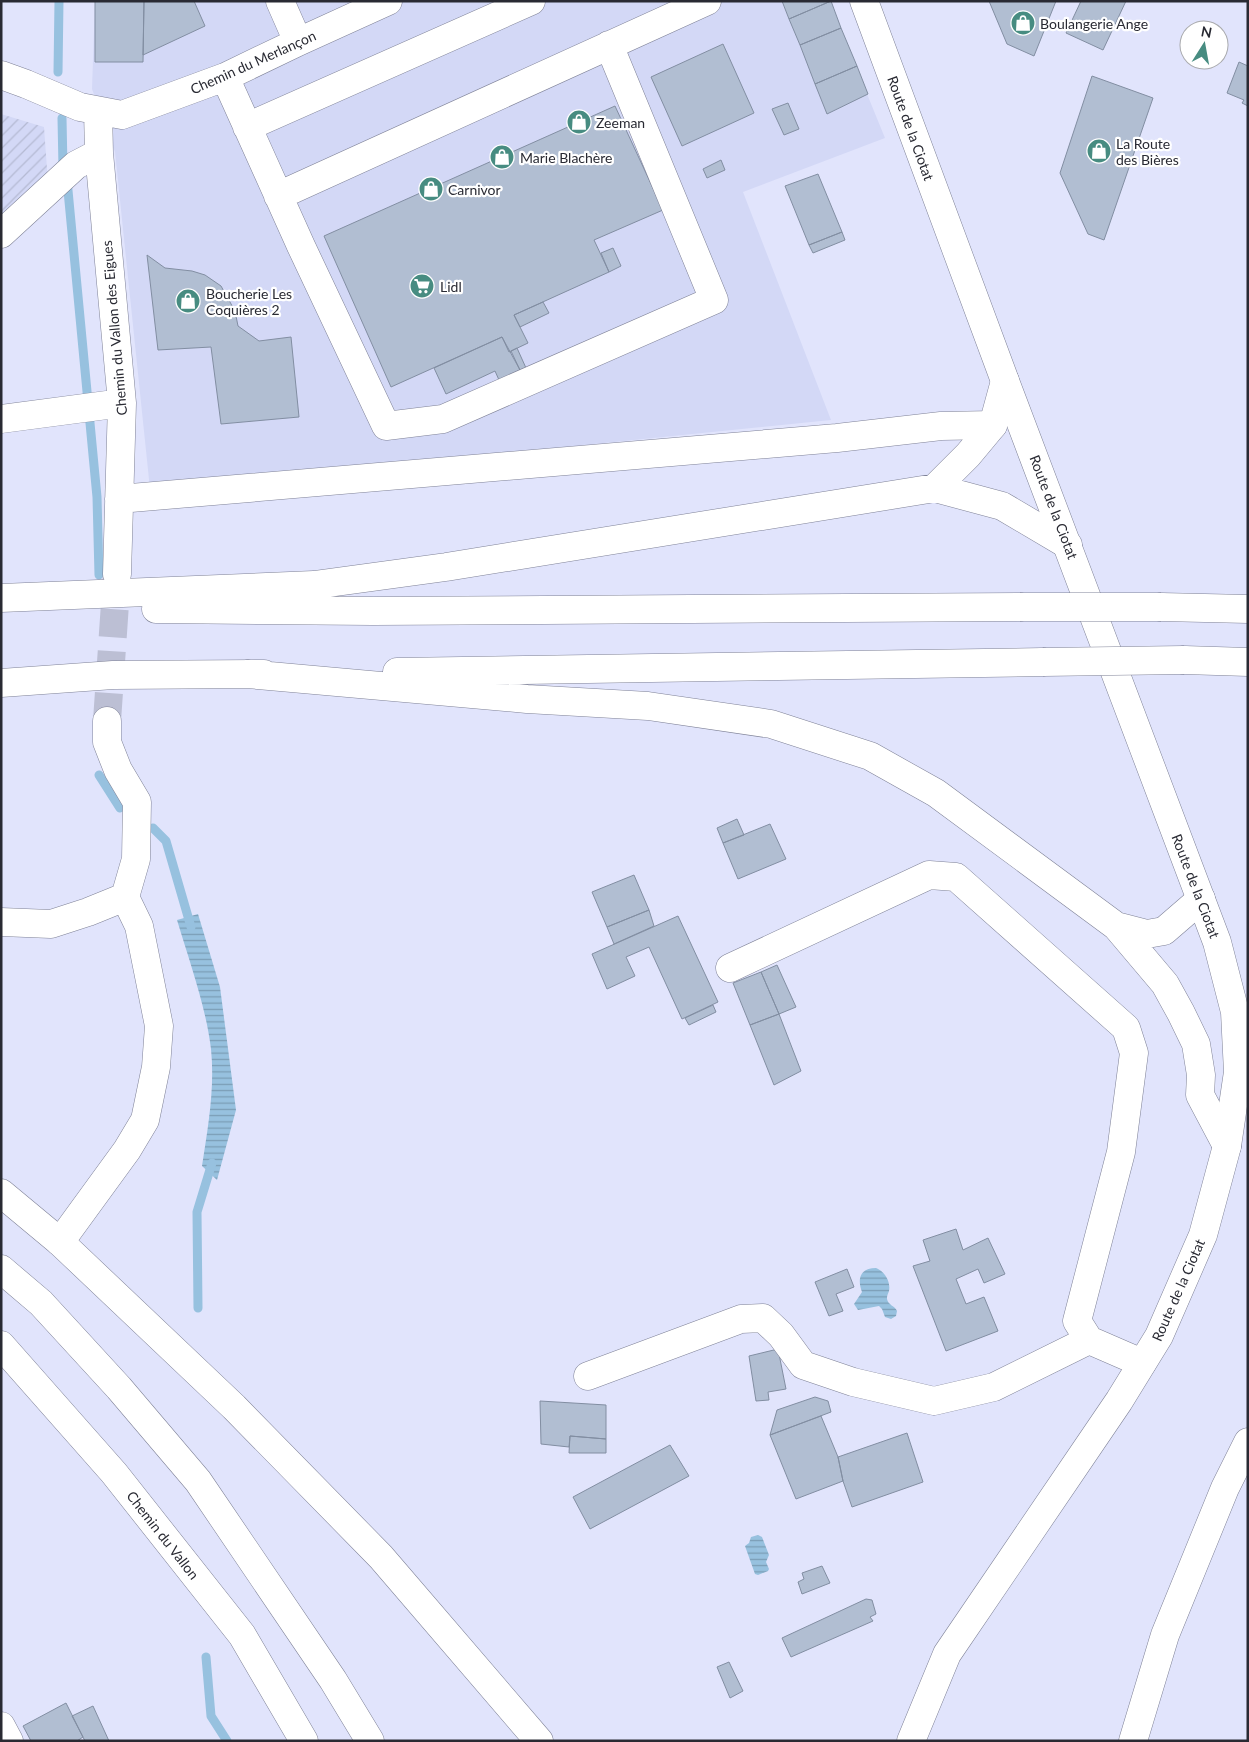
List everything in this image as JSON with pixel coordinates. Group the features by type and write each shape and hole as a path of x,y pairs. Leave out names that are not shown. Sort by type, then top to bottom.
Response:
{"main road":[{"path":"280,1 298,42"},
{"name":"Chemin du Merlançon","path":"1,75 80,107 122,115 225,77 388,1"},
{"path":"247,127 531,1"},
{"path":"278,196 707,1"},
{"name":"Route de la Ciotat","path":"864,1 1217,942 1234,1012 1238,1072 1227,1146 1203,1235 1159,1336 1119,1401 948,1654 911,1741"},
{"path":"225,77 278,196 386,426 443,419 714,300 609,46"},
{"name":"Chemin du Vallon des Eigues","path":"98,111 87,159 100,406 119,499 117,574"},
{"path":"1,234 53,186 87,159"},
{"path":"935,488 968,455 993,425 1006,381"},
{"path":"1,419 100,406"},
{"path":"119,499 837,438 940,426 993,425"},
{"path":"1,598 314,585 446,567 935,488 1002,506 1068,545"},
{"path":"1,607 373,611 1020,607 1248,609"},
{"path":"1,683 113,676 1184,660 1248,662"},
{"path":"247,674 527,699 648,706 771,724 870,756 936,793 1116,926 1165,984 1182,1013 1196,1044 1201,1075 1200,1096 1227,1146"},
{"path":"60,1242 127,1150 145,1120 156,1067 158,1026 138,926 125,897 136,859 137,802 118,770 107,742 107,721"},
{"path":"730,968 929,875 956,877 1126,1028 1134,1053 1121,1152 1077,1321 1089,1340 1142,1363"},
{"path":"1,922 51,924 125,897"},
{"path":"1116,926 1147,934 1164,931 1201,899"},
{"path":"1,1193 60,1242 234,1407 381,1557 538,1741"},
{"path":"1,1269 41,1303 119,1388 198,1481 333,1680 370,1741"},
{"path":"588,1376 741,1319 763,1318 780,1335 803,1365 853,1382 934,1401 994,1387 1089,1340"},
{"name":"Chemin du Vallon","path":"4,1351 114,1473 242,1635 304,1741"},
{"path":"1133,1741 1165,1635 1225,1488 1248,1442"},
{"path":"1,1726 9,1741"}],"shaded area":[{"path":"95,1 829,1 885,138 743,192 831,420 150,489 115,152 92,89"},
{"path":"1,114 44,127 48,183 1,225"},
{"path":"198,914 220,987 236,1110 217,1180 202,1166 209,1122 211,1093 212,1064 209,1033 197,984 177,920"},
{"path":"876,1268 888,1280 889,1291 887,1299 897,1311 896,1316 891,1319 885,1317 879,1306 858,1310 854,1304 862,1292 861,1275 866,1270"},
{"path":"758,1535 762,1537 769,1555 766,1562 769,1569 758,1575 755,1574 745,1546 749,1543 751,1537"}],"building":[{"path":"95,1 144,1 143,62 95,62"},
{"path":"144,1 194,1 205,26 143,55"},
{"path":"782,1 831,1 789,19"},
{"path":"831,1 841,28 800,45 789,19"},
{"name":"Boulangerie Ange","path":"989,1 1056,1 1034,56 1007,44"},
{"path":"1081,1 1126,1 1103,50 1066,33"},
{"path":"841,28 857,66 815,84 800,45"},
{"path":"723,44 754,113 682,146 651,77"},
{"path":"1239,62 1248,66 1248,106 1242,103 1244,100 1227,93"},
{"path":"857,66 868,94 827,114 815,84"},
{"path":"1092,76 1153,98 1104,240 1088,234 1060,173"},
{"path":"788,103 799,129 784,135 772,109"},
{"path":"615,106 663,210 594,240 609,272 514,315 528,343 509,352 502,337 391,387 324,236"},
{"path":"721,160 725,170 707,178 703,169"},
{"path":"818,174 842,232 809,245 785,186"},
{"path":"842,232 845,240 813,253 809,245"},
{"path":"613,248 621,266 609,272 601,253"},
{"path":"147,255 165,268 192,271 205,275 221,286 235,311 238,326 259,341 291,337 299,417 221,424 211,347 158,350"},
{"path":"543,302 549,313 520,327 514,315"},
{"path":"502,337 520,370 499,380 495,371 446,394 434,368"},
{"path":"517,348 526,368 520,370 511,351"},
{"path":"737,819 744,835 723,843 717,828"},
{"path":"770,824 786,859 738,879 723,843"},
{"path":"634,875 649,910 607,927 592,892"},
{"path":"649,910 654,926 614,944 607,927"},
{"path":"678,916 718,1002 682,1019 649,947 626,957 635,976 607,989 592,954"},
{"path":"777,965 796,1007 779,1014 761,972"},
{"path":"761,972 779,1014 750,1025 733,983"},
{"path":"713,1005 716,1012 689,1025 685,1018"},
{"path":"779,1014 801,1071 774,1085 750,1025"},
{"path":"956,1229 963,1250 988,1238 1005,1274 984,1283 978,1269 956,1279 966,1304 984,1297 998,1331 946,1351 913,1266 930,1261 923,1240"},
{"path":"847,1269 854,1287 836,1294 843,1311 829,1316 815,1282"},
{"path":"778,1349 786,1389 768,1392 769,1400 756,1401 749,1356"},
{"path":"815,1397 828,1401 831,1412 770,1435 777,1410"},
{"path":"540,1401 606,1405 606,1439 570,1436 569,1447 541,1444"},
{"path":"821,1416 838,1457 843,1481 796,1499 770,1435"},
{"path":"907,1433 923,1482 852,1507 843,1481 838,1457"},
{"path":"570,1436 606,1439 606,1453 569,1453"},
{"path":"670,1445 689,1476 590,1529 573,1497"},
{"path":"822,1566 830,1583 802,1594 798,1582 804,1579 802,1573"},
{"path":"866,1599 872,1600 876,1614 870,1617 873,1621 791,1657 782,1638"},
{"path":"729,1662 743,1691 730,1698 717,1667"},
{"path":"66,1703 83,1737 77,1741 31,1741 23,1726"},
{"path":"93,1706 109,1741 85,1741 72,1716"}],"waterway":[{"path":"58,72 59,1"},
{"path":"62,118 63,168 67,180 97,497 99,575"},
{"path":"99,775 120,808"},
{"path":"153,828 166,841 191,927"},
{"path":"198,1308 197,1212 212,1163"},
{"path":"206,1657 211,1716 227,1741"}],"tunnel":[{"path":"107,721 117,574"}],"place":[{"name":"Boulangerie Ange","path":"1023,23"},
{"name":"Zeeman","path":"579,122"},
{"name":"La Route des Bières","path":"1099,151"},
{"name":"Marie Blachère","path":"502,157"},
{"name":"Carnivor","path":"431,189"},
{"name":"Lidl","path":"422,286"},
{"name":"Boucherie Les Coquières 2","path":"188,301"}]}
